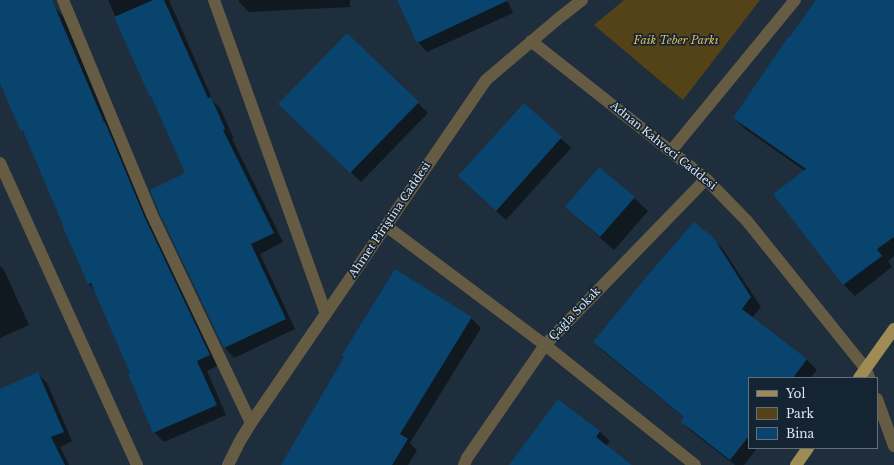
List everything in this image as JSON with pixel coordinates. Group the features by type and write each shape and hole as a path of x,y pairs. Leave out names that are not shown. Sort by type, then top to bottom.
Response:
{"main road":[{"path":"865,375 894,328"},
{"path":"796,465 807,449"}],"street":[{"path":"63,0 152,215 251,423"},
{"path":"214,0 326,314"},
{"path":"671,151 795,0"},
{"name":"Ahmet Piriştina Caddesi","path":"228,465 251,423 486,80 578,1"},
{"name":"Adnan Kahveci Caddesi","path":"531,41 706,180 747,221 865,375"},
{"path":"0,163 137,465"},
{"name":"Çağla Sokak","path":"464,465 545,345 706,180"},
{"path":"386,226 545,345 695,465"},
{"path":"878,402 894,446"}],"green space":[{"name":"Faik Teber Parkı","path":"624,0 760,0 683,100 594,25"}],"building":[{"path":"0,0 52,0 145,218 210,355 197,361 217,405 153,433 128,374 130,373 91,283 88,284 23,131 21,132 0,83"},
{"path":"153,0 164,0 208,98 211,97 225,129 223,130 274,233 251,244 286,319 224,348 150,190 185,173 114,17"},
{"path":"397,0 509,0 417,43"},
{"path":"816,0 894,0 894,237 877,249 882,256 843,285 773,194 806,169 733,118 788,37 789,38"},
{"path":"347,33 419,102 350,173 278,104"},
{"path":"524,103 562,137 496,211 458,176"},
{"path":"599,167 635,197 600,237 565,207"},
{"path":"694,222 713,237 751,297 742,309 807,359 794,377 748,377 748,437 730,460 681,422 684,417 593,342"},
{"path":"395,269 472,317 400,434 408,439 392,465 281,465 344,357 342,355"},
{"path":"38,372 64,432 51,437 65,465 0,465 0,389"},
{"path":"558,399 600,431 596,437 632,465 509,465"}]}
